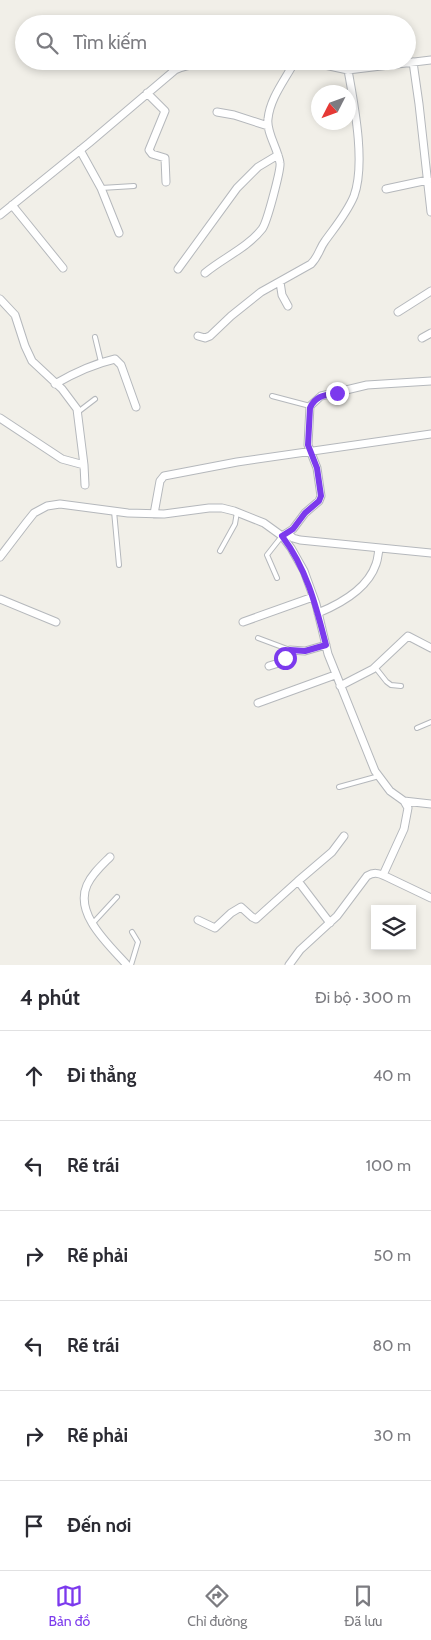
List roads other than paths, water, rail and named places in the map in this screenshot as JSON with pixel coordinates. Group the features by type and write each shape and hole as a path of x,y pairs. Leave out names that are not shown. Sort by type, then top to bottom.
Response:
{"street":[{"path":"416,62 431,60"},
{"path":"0,215 176,70"},
{"path":"205,273 252,240 266,224 280,168 267,120 272,101 291,70"},
{"path":"198,336 205,338 210,336 254,298 307,267 318,258 323,244 348,207 356,188 359,154 358,133 348,70"},
{"path":"414,70 431,212"},
{"path":"147,93 166,114 149,150 152,154 165,158 166,182"},
{"path":"216,112 234,115 268,126"},
{"path":"80,150 101,188 119,233"},
{"path":"178,269 237,188 265,162 278,155"},
{"path":"386,189 428,180"},
{"path":"12,205 63,268"},
{"path":"280,282 282,295 288,306"},
{"path":"398,312 431,291"},
{"path":"0,299 15,315 32,361 69,397 78,412 85,485"},
{"path":"422,338 431,333"},
{"path":"55,384 101,362 114,359 119,362 136,407"},
{"path":"284,535 293,529 319,501 321,496 317,468 308,445 310,406 321,396 367,385 431,381"},
{"path":"0,418 62,459 84,465"},
{"path":"154,514 160,481 164,476 237,462 431,434"},
{"path":"0,557 34,513 47,506 60,504 154,514 222,508 264,523 284,535 300,540 431,553"},
{"path":"284,535 304,571 314,596 335,675 379,776 390,791 404,801 408,808 404,829 383,875"},
{"path":"318,613 332,607 364,584 377,563 379,549"},
{"path":"242,622 314,596"},
{"path":"0,599 56,622"},
{"path":"340,686 374,667 408,636 431,648"},
{"path":"269,666 282,662 290,650 305,651 326,645"},
{"path":"258,702 335,675"},
{"path":"404,801 431,804"},
{"path":"198,920 215,928 231,913 241,907 256,919 332,852 344,836"},
{"path":"110,857 92,878 85,890 85,910 102,938 129,965"},
{"path":"288,965 300,950 330,923 371,873 383,875 431,898"},
{"path":"298,881 330,923"}],"lane":[{"path":"101,188 134,186"},
{"path":"95,337 101,362"},
{"path":"272,396 310,406"},
{"path":"78,412 95,399"},
{"path":"114,511 119,565"},
{"path":"220,551 235,524 237,512"},
{"path":"277,578 267,555 284,535"},
{"path":"258,638 290,650"},
{"path":"374,667 391,685 401,686"},
{"path":"417,728 431,722"},
{"path":"339,787 379,776"},
{"path":"93,923 117,897"},
{"path":"129,965 138,942 132,932"}]}
